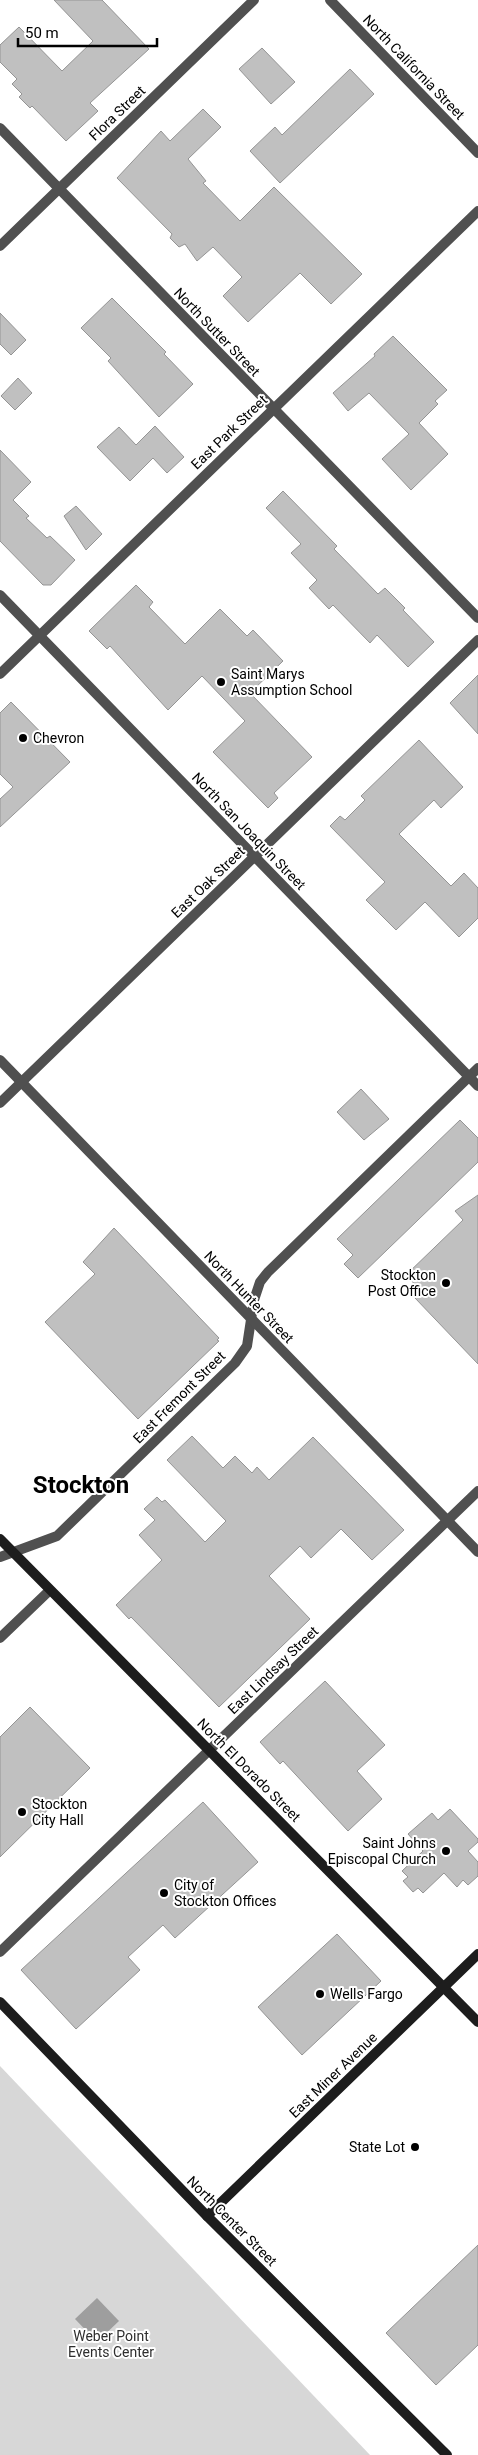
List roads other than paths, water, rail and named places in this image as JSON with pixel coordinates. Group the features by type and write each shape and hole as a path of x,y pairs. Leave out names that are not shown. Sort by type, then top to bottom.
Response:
{"main road":[{"name":"North El Dorado Street","path":"0,1539 49,1591 210,1749 478,2022"},
{"name":"East Miner Avenue","path":"207,2216 478,1954"},
{"name":"North Center Street","path":"0,2002 207,2216 447,2455"}],"street":[{"name":"Flora Street","path":"0,246 254,0"},
{"name":"North California Street","path":"330,0 478,153"},
{"name":"North Sutter Street","path":"0,128 478,618"},
{"name":"East Park Street","path":"0,674 478,211"},
{"name":"North San Joaquin Street","path":"0,595 478,1086"},
{"name":"East Oak Street","path":"0,1102 478,640"},
{"name":"North Hunter Street","path":"0,1060 478,1552"},
{"name":"East Fremont Street","path":"0,1558 57,1536 235,1364 247,1346 250,1318 260,1282 268,1272 478,1068"},
{"name":"East Lindsay Street","path":"0,1952 478,1491"},
{"path":"0,1638 49,1591"}],"place":[{"name":"Saint Marys Assumption School","path":"221,682"},
{"name":"Chevron","path":"23,738"},
{"name":"Stockton Post Office","path":"446,1283"},
{"name":"Stockton City Hall","path":"22,1812"},
{"name":"Saint Johns Episcopal Church","path":"446,1851"},
{"name":"City of Stockton Offices","path":"164,1893"},
{"name":"Wells Fargo","path":"320,1994"},
{"name":"State Lot","path":"415,2147"}],"district":[{"name":"Stockton","path":"81,1485"}],"park label":[{"name":"Weber Point Events Center","path":"111,2344"}]}
